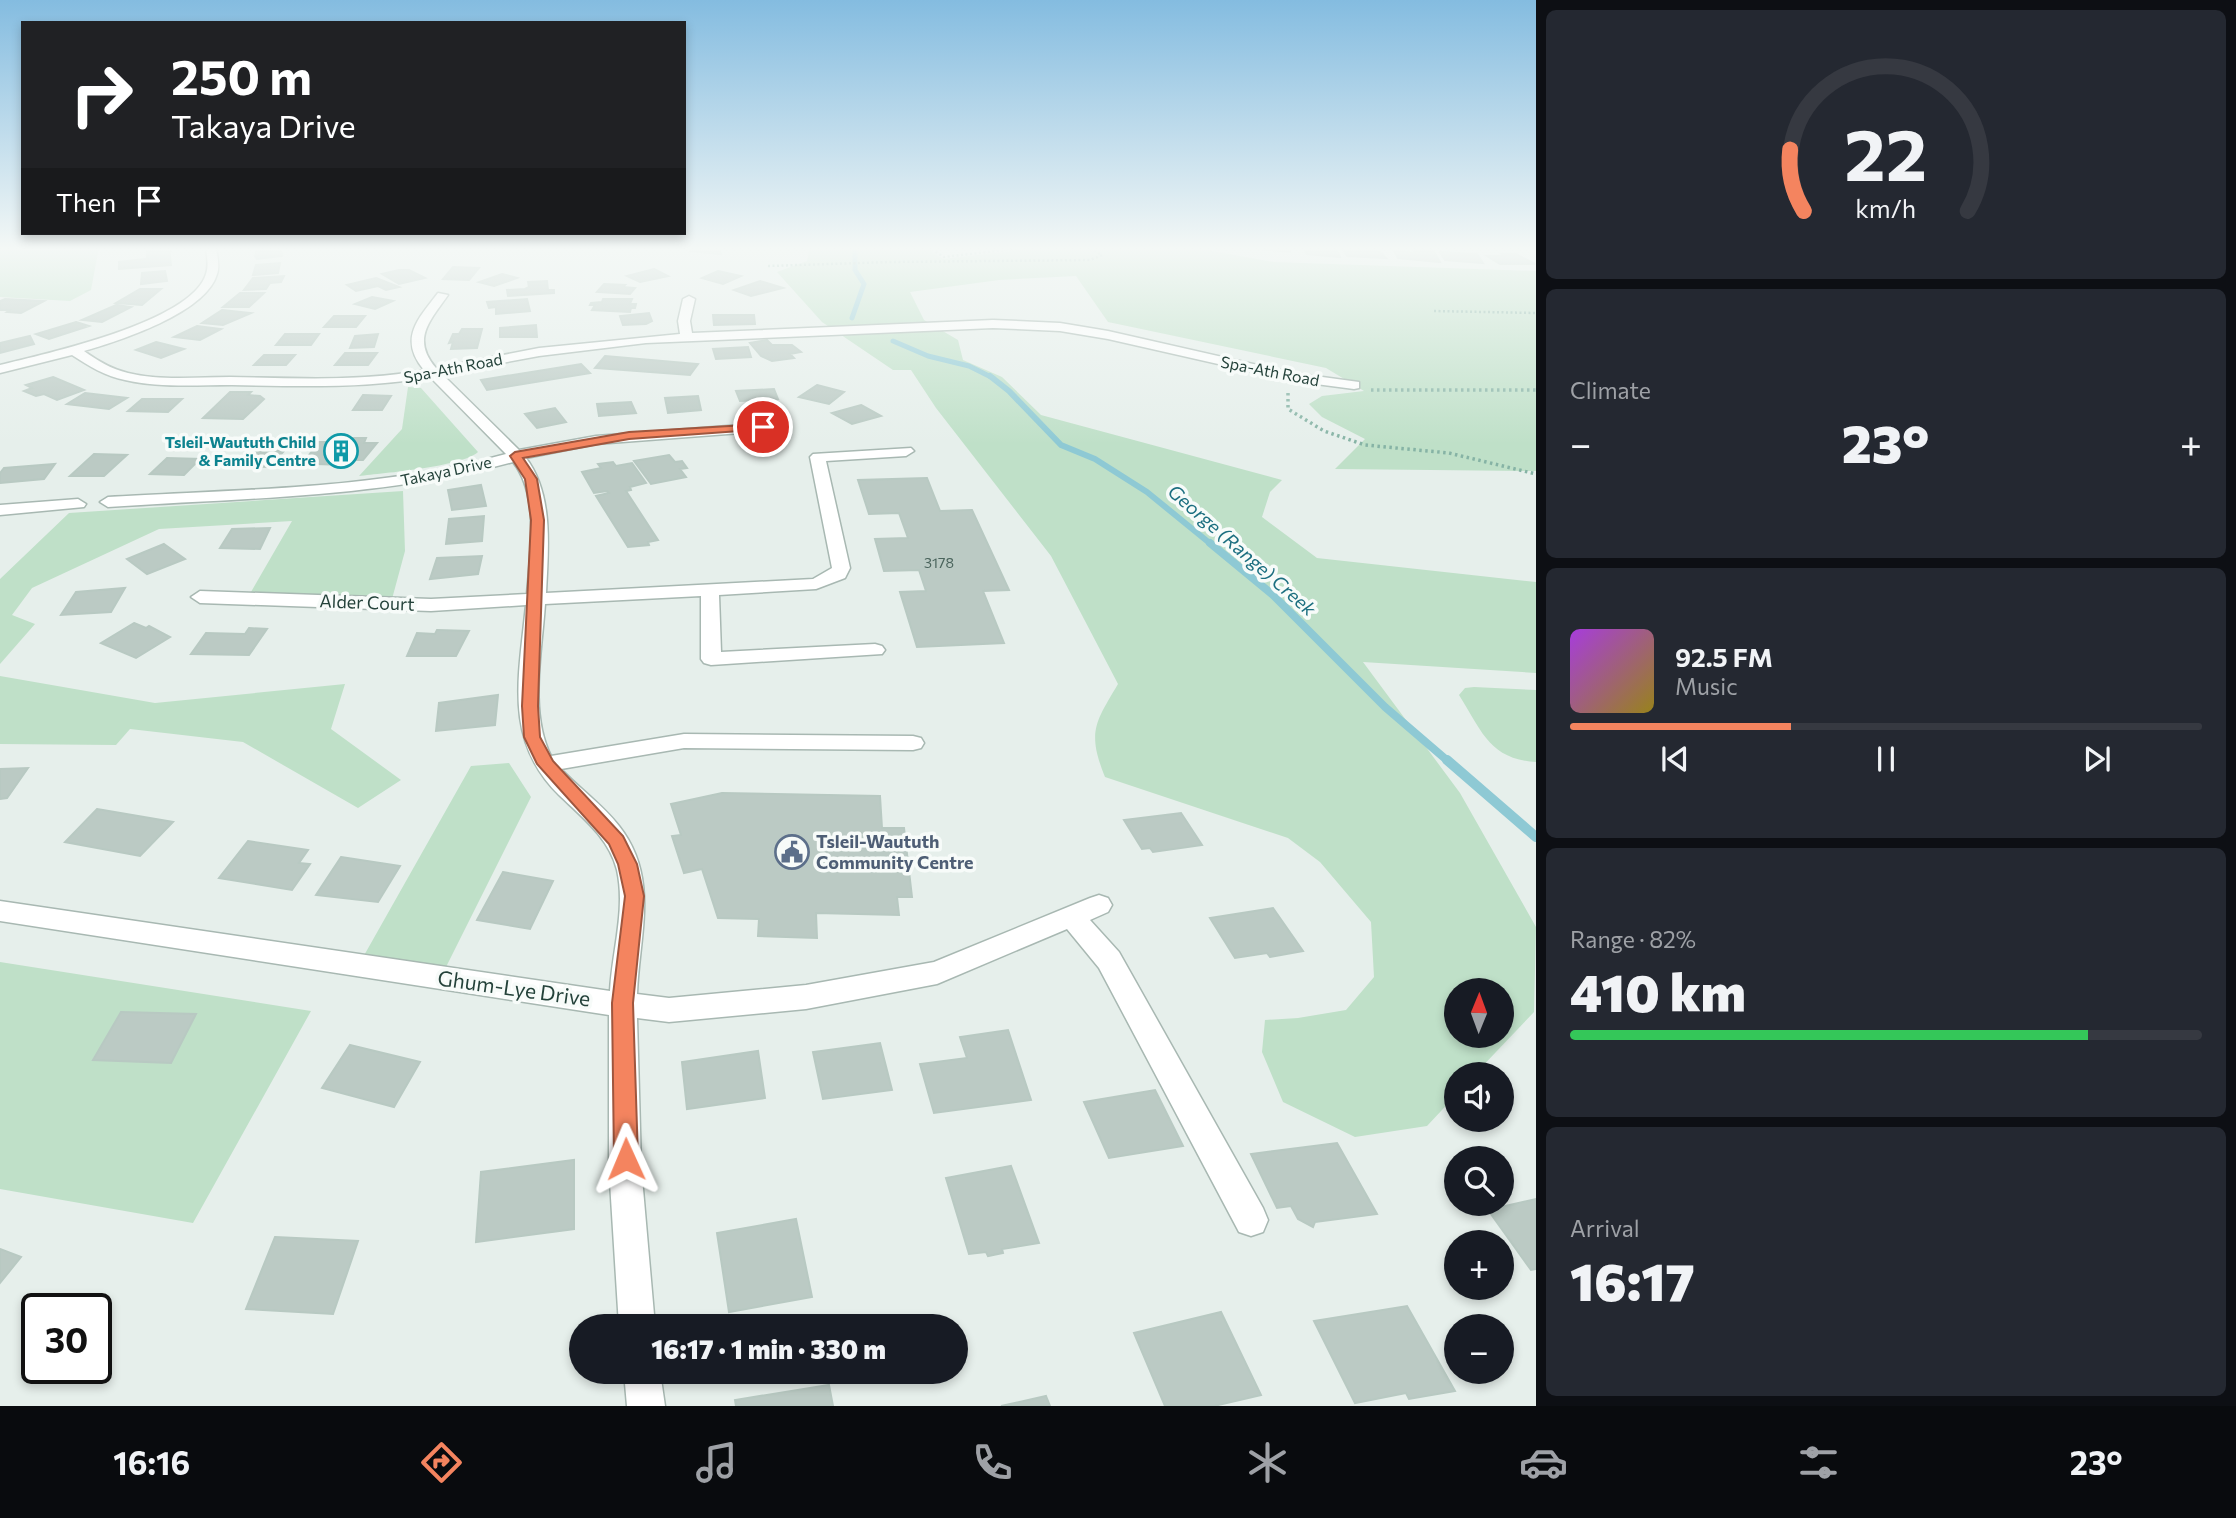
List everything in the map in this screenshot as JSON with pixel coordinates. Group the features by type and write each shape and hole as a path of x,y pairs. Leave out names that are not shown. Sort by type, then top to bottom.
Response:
{"street":[{"path":"0,369 75,351 150,323 168,313"},
{"path":"429,313 421,324 415,343 420,357 515,456 531,479 536,501 538,537 530,722 537,750 575,797 600,819 617,841 628,864 634,896 623,1003 627,1237 636,1314"},
{"path":"686,313 686,336"},
{"name":"Spa-Ath Road","path":"75,351 99,367 127,377 218,381 379,381 573,347 686,336 921,326 1060,327 1108,335 1293,377 1354,385"},
{"path":"1288,392 1293,377"},
{"name":"Takaya Drive","path":"108,502 372,485 462,471 515,456 629,435 782,426"},
{"name":"Alder Court","path":"200,597 407,605 816,584 839,574 840,562 818,457 906,452"},
{"path":"0,510 78,504"},
{"path":"710,589 711,659 875,650"},
{"path":"546,764 684,741 913,743"},
{"name":"Ghum-Lye Drive","path":"0,911 543,995 669,1010 806,997 937,973 1099,905"},
{"path":"1072,917 1109,960 1251,1220"},
{"path":"643,1384 646,1406"}],"path":[{"path":"1516,313 1536,313"},
{"path":"1368,390 1536,390"},
{"path":"1288,392 1288,410 1308,425 1355,443 1392,449 1432,450 1481,458 1536,474"}],"green space":[{"path":"814,313 920,313 924,320 958,340 963,360 1002,377 1041,415 1282,480 1270,492 1262,517 1317,558 1536,582 1536,673 1363,662 1460,793 1536,927 1534,1012 1514,1033 1514,978 1444,978 1444,1048 1500,1048 1486,1062 1444,1062 1444,1108 1427,1126 1355,1137 1283,1102 1262,1052 1265,1020 1346,1010 1374,977 1371,922 1320,862 1288,838 1105,777 1096,749 1096,728 1118,684 1051,556 936,408 911,370 893,370 822,322"},
{"path":"1101,313 1536,313 1536,471 1335,469 1365,439 1322,417 1309,404 1322,396 1364,391 1326,368 1108,322"},
{"path":"408,387 421,388 478,452 456,462 359,476 402,429"},
{"path":"403,491 405,551 392,599 251,592 292,521 159,529 32,588 12,615 35,624 0,664 0,579 69,513"},
{"path":"0,676 155,703 345,684 331,729 401,780 358,808 243,742 130,729 116,745 0,744"},
{"path":"1465,688 1536,690 1536,762 1507,755 1488,741 1459,695"},
{"path":"509,763 531,797 444,971 362,959 471,766"},
{"path":"0,962 311,1011 193,1223 0,1189"}],"building":[{"path":"99,313 120,313 102,322 82,320"},
{"path":"218,313 251,313 223,325 202,323"},
{"path":"649,313 652,321 646,324 623,325 620,316"},
{"path":"713,315 754,315 755,324 714,325"},
{"path":"334,316 365,316 356,327 324,327"},
{"path":"76,322 89,326 49,339 36,334"},
{"path":"536,325 537,337 500,337 500,328"},
{"path":"197,326 221,329 200,340 174,337"},
{"path":"462,329 482,329 477,348 451,349 453,342 449,343 453,334 459,334"},
{"path":"285,334 319,334 311,345 276,345"},
{"path":"378,334 374,347 350,348 355,336"},
{"path":"30,336 34,344 0,353 0,343"},
{"path":"767,340 772,345 792,345 801,352 790,354 794,358 772,361 761,356 750,343"},
{"path":"156,342 184,349 161,358 136,350"},
{"path":"748,347 751,357 716,359 713,349"},
{"path":"345,353 377,353 368,365 335,365"},
{"path":"264,355 295,355 286,365 254,365"},
{"path":"605,356 698,364 690,375 595,368"},
{"path":"581,364 590,373 487,390 481,380"},
{"path":"53,377 84,390 57,400 44,394 36,396 24,391 32,388 26,385"},
{"path":"817,385 844,392 829,404 799,397"},
{"path":"774,389 778,399 740,401 736,391"},
{"path":"230,392 251,392 248,395 264,399 243,419 203,418"},
{"path":"85,393 127,398 109,409 67,404"},
{"path":"363,395 391,396 382,410 353,410"},
{"path":"698,396 701,410 668,413 665,398"},
{"path":"142,399 182,399 168,412 128,411"},
{"path":"631,402 636,413 599,416 597,404"},
{"path":"861,405 881,416 852,424 832,413"},
{"path":"555,408 566,422 537,428 525,414"},
{"name":"Tsleil-Waututh Child & Family Centre","path":"346,438 366,438 364,443 377,443 363,460 348,460 345,465 317,464 319,460 306,459 319,442 342,442"},
{"path":"248,450 284,451 270,467 234,466"},
{"path":"94,454 127,455 104,476 70,476"},
{"path":"669,455 675,462 682,461 687,468 680,469 686,477 651,484 634,461"},
{"path":"167,458 200,459 184,475 150,474"},
{"path":"613,462 616,466 632,463 646,483 630,487 631,490 626,491 658,540 648,542 649,545 628,547 596,496 609,493 594,493 582,472 601,468 598,464"},
{"path":"55,464 44,479 0,483 0,473 4,468"},
{"path":"927,478 940,511 972,510 1009,590 983,591 1004,643 917,647 900,592 926,591 919,570 884,571 875,539 908,538 899,513 869,514 858,480"},
{"path":"481,485 486,506 452,510 448,490"},
{"path":"484,516 482,541 446,544 449,519"},
{"path":"270,528 260,549 220,548 232,529"},
{"path":"164,544 185,559 147,574 127,559"},
{"path":"482,556 478,574 430,579 437,558"},
{"path":"125,588 111,612 61,615 76,592"},
{"path":"134,623 146,628 149,626 170,637 136,658 101,643"},
{"path":"249,628 267,629 249,655 191,654 206,633 245,634"},
{"path":"437,630 469,631 456,656 407,656 417,633 435,634"},
{"path":"498,695 495,725 436,731 439,703"},
{"path":"28,768 7,798 0,799 0,769"},
{"name":"Tsleil-Waututh Community Centre","path":"722,793 880,796 882,828 904,828 912,897 897,897 899,915 816,913 817,938 758,936 759,919 718,918 702,869 684,873 672,836 681,835 671,804"},
{"path":"97,809 173,822 140,856 65,842"},
{"path":"1181,813 1202,845 1153,852 1150,848 1142,849 1124,820"},
{"path":"248,841 308,850 299,863 310,864 292,890 219,878"},
{"path":"341,857 400,866 378,902 316,895"},
{"path":"503,872 553,881 530,929 477,920"},
{"path":"1273,908 1303,951 1270,957 1267,953 1235,958 1210,918"},
{"path":"121,1012 196,1014 171,1063 93,1060"},
{"path":"1008,1030 1031,1100 934,1113 920,1064 967,1058 960,1037"},
{"path":"880,1043 892,1090 823,1099 813,1052"},
{"path":"350,1045 420,1062 394,1107 322,1088"},
{"path":"758,1051 765,1098 687,1109 682,1062"},
{"path":"1155,1090 1183,1146 1109,1158 1084,1102"},
{"path":"1337,1143 1377,1214 1315,1222 1313,1227 1298,1219 1291,1206 1277,1208 1251,1154"},
{"path":"574,1160 574,1229 476,1242 481,1172"},
{"path":"1011,1166 1039,1243 1002,1249 1003,1253 988,1256 986,1252 969,1254 946,1178"},
{"path":"1536,1199 1536,1269 1531,1270 1514,1246 1514,1230 1502,1230 1492,1216 1514,1216 1514,1204"},
{"path":"796,1219 812,1297 729,1312 717,1233"},
{"path":"275,1237 358,1241 333,1314 246,1309"},
{"path":"0,1249 21,1257 0,1283"},
{"path":"1407,1306 1444,1372 1444,1384 1451,1384 1455,1391 1409,1399 1406,1393 1355,1403 1314,1321"},
{"path":"1221,1312 1261,1395 1214,1406 1165,1406 1134,1333"},
{"path":"829,1385 833,1406 736,1406 735,1400"},
{"path":"1046,1396 1050,1406 1001,1406"}],"waterway":[{"name":"George (Range) Creek","path":"852,318 854,313"},
{"name":"George (Range) Creek","path":"893,341 928,356 969,366 992,377"},
{"name":"George (Range) Creek","path":"992,377 1009,391 1061,445 1095,459 1147,492 1212,545"},
{"name":"George (Range) Creek","path":"1210,543 1273,595 1385,707 1449,762"},
{"name":"George (Range) Creek","path":"1447,760 1536,837"}],"place":[{"name":"Tsleil-Waututh Child & Family Centre","path":"341,451"},
{"name":"Tsleil-Waututh Community Centre","path":"792,852"}],"route":[{"path":"626,1159 623,1003 626,964 633,929 634,896 628,864 617,841 600,819 575,797 546,764 532,737 530,706 538,520 531,479 526,468 515,456 563,445 629,435 763,427"}]}
